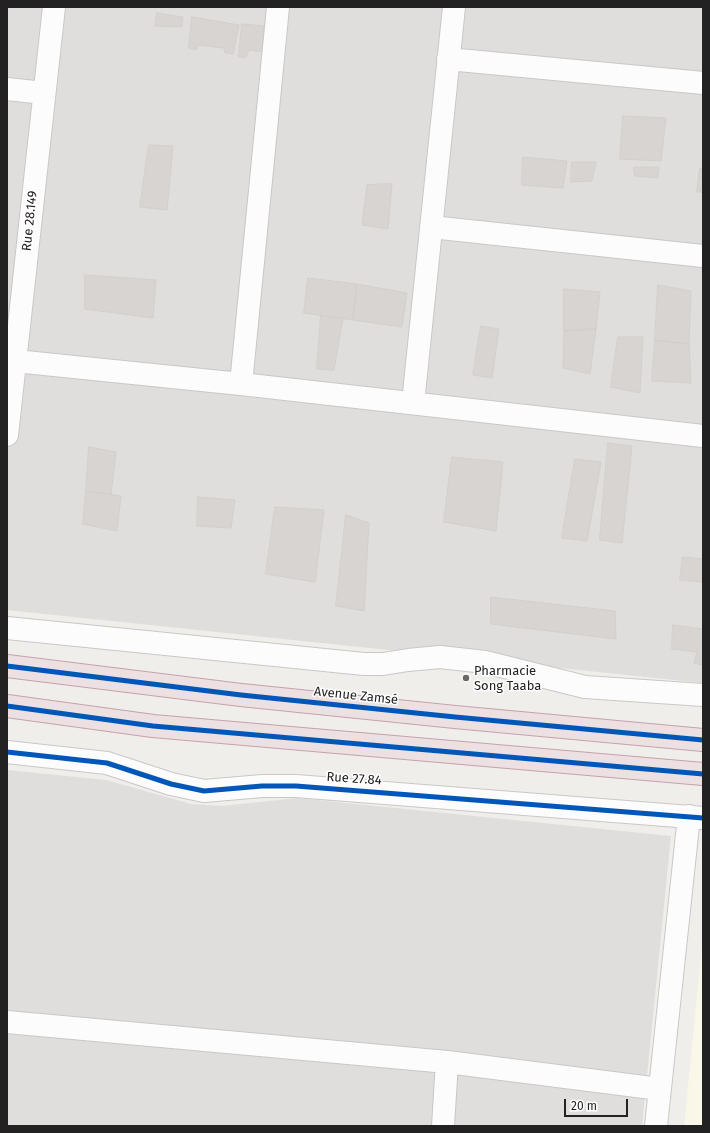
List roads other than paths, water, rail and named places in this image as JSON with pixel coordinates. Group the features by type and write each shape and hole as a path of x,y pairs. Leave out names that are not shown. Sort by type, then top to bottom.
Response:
{"highway":[{"name":"Avenue Zamsé","path":"7,666 249,696 703,740"},
{"path":"7,706 153,726 703,774"}],"street":[{"name":"Rue 28.149","path":"7,435 16,361 16,275 44,93 54,7"},
{"path":"241,384 278,7"},
{"path":"413,403 454,7"},
{"path":"448,59 703,83"},
{"path":"7,89 44,93"},
{"path":"431,227 703,256"},
{"path":"16,361 241,384 703,436"},
{"path":"7,628 364,664 382,664 440,657 485,662 585,687 703,695"},
{"name":"Rue 27.84","path":"7,752 107,763 171,784 204,791 262,786 296,786 696,817"},
{"path":"656,1126 696,817"},
{"path":"7,1022 447,1062 660,1089"},
{"path":"442,1126 447,1062"}],"place":[{"name":"Pharmacie Song Taaba","path":"466,678"}]}
